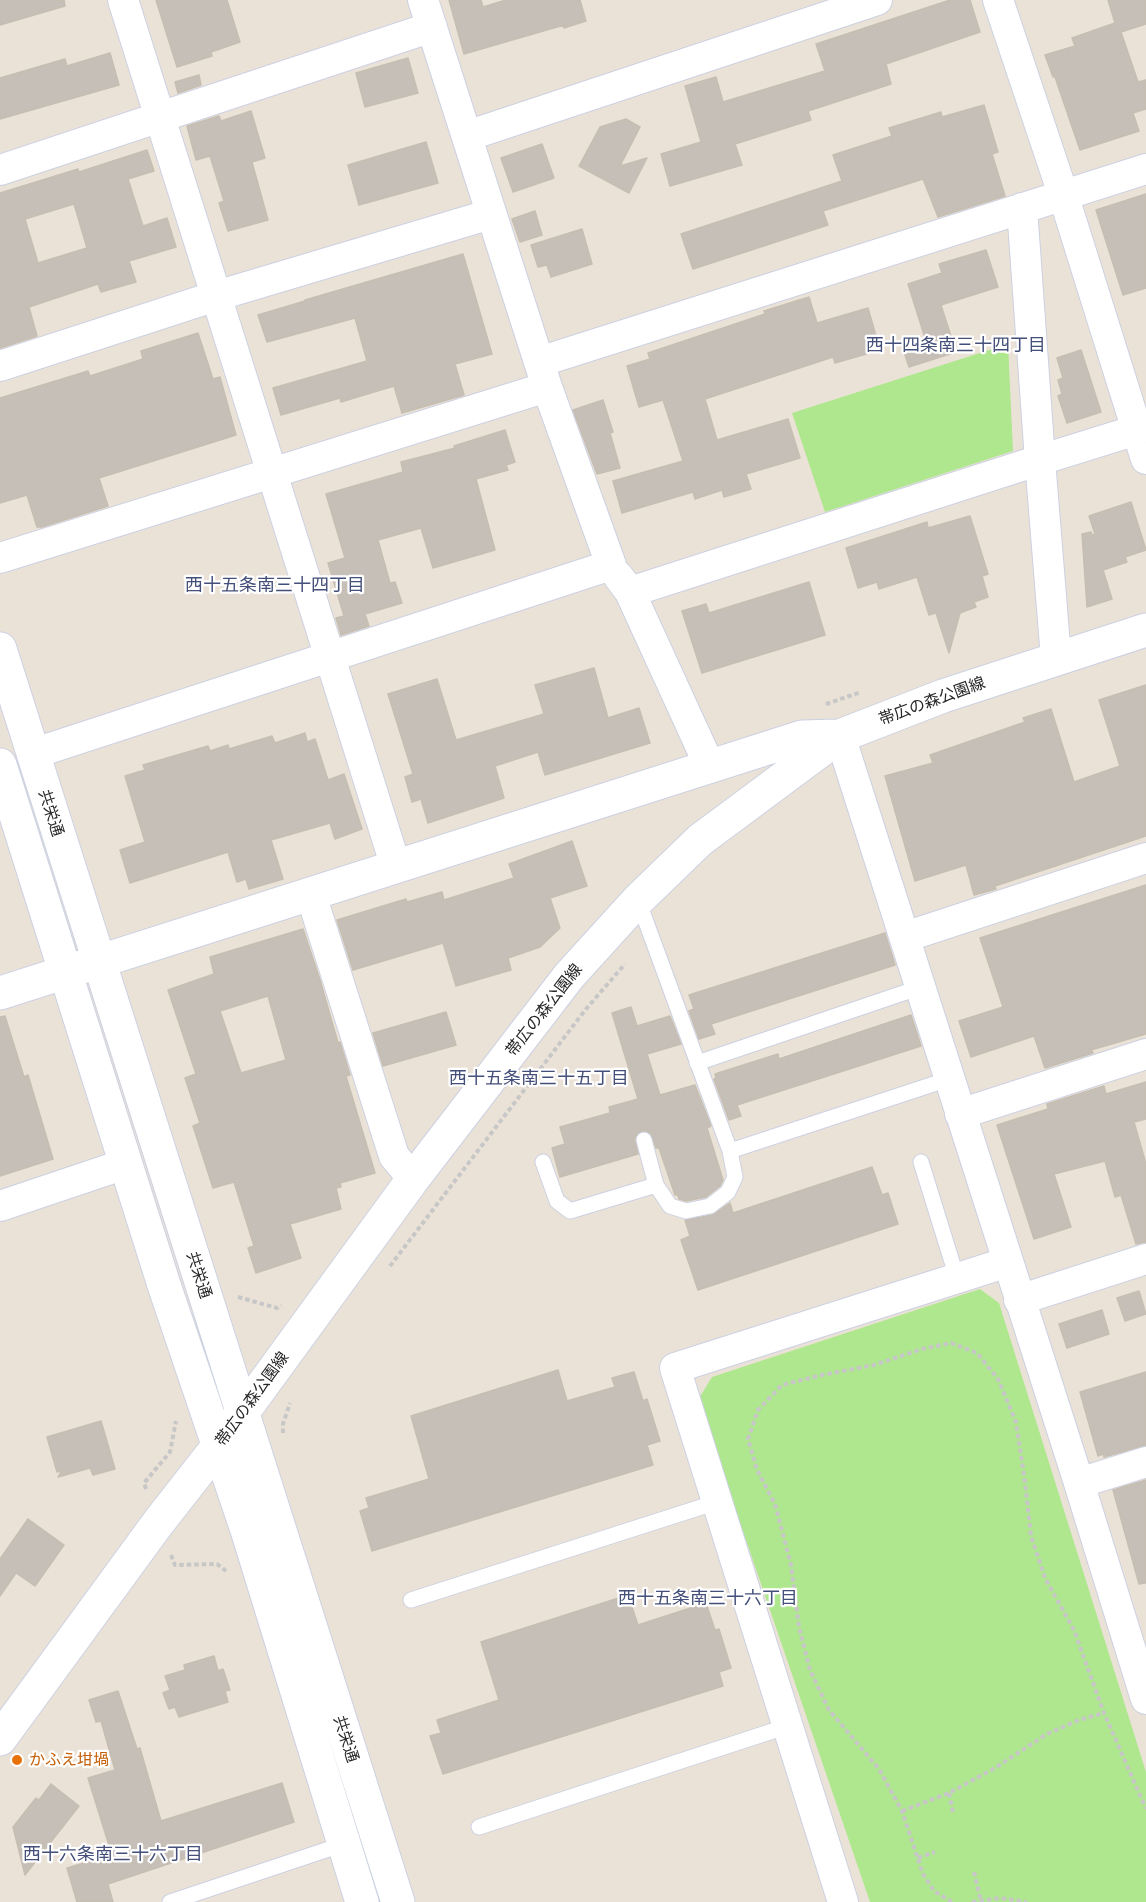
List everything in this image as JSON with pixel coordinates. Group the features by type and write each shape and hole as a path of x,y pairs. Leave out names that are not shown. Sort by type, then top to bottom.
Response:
{"street":[{"path":"123,0 396,867"},
{"path":"467,136 877,0"},
{"path":"998,0 1141,429 1146,459"},
{"path":"0,170 160,117 428,14 543,375 611,565 630,592 710,768"},
{"path":"0,558 272,473 543,375 1063,194 1146,169"},
{"path":"1023,208 1056,658"},
{"path":"0,366 216,296 491,214"},
{"path":"630,592 1141,429"},
{"path":"32,754 611,565"},
{"name":"帯広の森公園線","path":"0,1739 413,1179 569,976 638,900 700,840 840,736 933,699 1146,630"},
{"name":"共栄通","path":"0,649 398,1902"},
{"path":"0,993 802,737 840,736 1019,1300 1140,1659 1146,1699"},
{"name":"共栄通","path":"0,765 125,1164 219,1445 362,1902"},
{"path":"905,937 1146,858"},
{"path":"311,895 394,1156 413,1179"},
{"path":"960,1114 1146,1054"},
{"path":"0,1206 125,1164"},
{"path":"1019,1300 1146,1259"},
{"path":"843,1902 675,1368 1008,1262"},
{"path":"1079,1483 1146,1462"}],"lane":[{"path":"638,900 730,1150 735,1178 728,1192 710,1206 686,1211 670,1206 656,1185 644,1140"},
{"path":"697,1063 921,987"},
{"path":"730,1150 949,1079"},
{"path":"543,1161 557,1201 570,1210 656,1185"},
{"path":"921,1162 957,1278"},
{"path":"411,1600 717,1502"},
{"path":"479,1827 788,1726"},
{"path":"170,1902 345,1844"}],"path":[{"path":"386,1272 586,1009 650,935"},
{"path":"952,1902 934,1890 923,1874 902,1811 879,1769 829,1710 810,1670 799,1627 791,1565 775,1504 757,1470 748,1439 758,1410 782,1385 874,1365 922,1349 951,1343 977,1353 998,1379 1016,1422 1030,1536 1045,1578 1074,1630 1104,1713 1146,1809"},
{"path":"284,1444 283,1424 290,1402"},
{"path":"158,1523 175,1565 217,1564 229,1574"},
{"path":"902,1811 949,1793 995,1768 1047,1734 1079,1720 1104,1713"},
{"path":"949,1793 953,1813"},
{"path":"918,1858 935,1852"},
{"path":"974,1872 981,1901"},
{"path":"972,1902 1000,1898 1027,1902"}],"green space":[{"path":"1008,344 1013,451 825,512 792,413"},
{"path":"980,1289 999,1303 1146,1772 1146,1902 870,1902 698,1400 712,1377"}],"building":[{"path":"0,0 64,0 65,6 0,25"},
{"path":"156,0 227,0 240,42 211,52 212,56 177,67"},
{"path":"449,0 481,0 483,7 506,0 580,0 586,21 564,28 564,25 464,54"},
{"path":"950,0 970,0 980,32 886,64 891,84 808,111 811,120 735,144 742,165 670,186 661,154 701,142 685,86 716,77 723,102 825,71 816,44"},
{"path":"1108,0 1146,0 1146,24 1121,32 1138,82 1146,80 1146,109 1133,113 1139,131 1080,150 1045,55 1075,46 1072,38 1115,23"},
{"path":"110,53 119,85 0,119 0,78 65,59 67,66"},
{"path":"408,58 418,93 365,107 356,73"},
{"path":"199,75 201,85 178,93 175,82"},
{"path":"984,105 998,152 992,154 1005,196 938,217 923,179 823,211 828,225 693,269 681,234 842,181 833,155 892,136 889,128 941,112 942,117"},
{"path":"251,111 265,158 252,162 268,220 228,231 219,203 224,201 210,156 196,160 187,126 219,116 221,121"},
{"path":"626,119 640,127 620,166 647,158 629,193 579,166 600,127"},
{"path":"426,142 438,183 359,205 348,165"},
{"path":"542,144 554,178 513,192 501,158"},
{"path":"147,150 154,171 128,179 143,226 167,218 176,247 129,261 136,282 101,292 98,284 29,307 37,336 0,348 0,193 78,169 79,172","holes":["74,204 87,248 38,263 25,219"]},
{"path":"1146,194 1146,288 1123,295 1096,210"},
{"path":"535,211 542,235 520,242 512,219"},
{"path":"582,229 592,264 551,277 547,265 538,267 531,245"},
{"path":"986,250 998,287 941,305 956,352 909,367 902,346 925,338 908,284 942,273 939,264"},
{"path":"463,254 492,354 455,364 464,395 402,413 394,386 341,402 340,398 281,415 273,388 367,361 355,318 267,342 258,315"},
{"path":"809,297 817,323 868,308 880,350 835,363 833,357 705,399 717,440 788,419 800,458 746,474 751,489 724,497 722,490 695,499 693,492 622,513 613,481 683,461 663,400 639,407 627,366 650,359 648,353"},
{"path":"198,333 213,379 220,377 236,435 99,478 108,506 42,527 37,527 27,495 0,503 0,398 88,371 90,376 143,359 141,351"},
{"path":"1081,350 1101,412 1067,423 1058,396 1062,394 1058,380 1063,378 1057,358"},
{"path":"603,400 613,432 610,433 620,468 597,474 573,410"},
{"path":"505,430 515,462 506,465 508,470 476,479 495,550 433,568 421,528 378,540 390,583 395,582 402,603 365,614 369,626 341,635 336,618 344,616 328,563 345,558 326,494 403,472 401,462 455,448 454,446"},
{"path":"1131,502 1146,550 1125,557 1127,562 1103,570 1112,599 1087,607 1082,534 1091,532 1092,535 1095,534 1089,516"},
{"path":"970,516 988,574 982,576 988,597 974,602 976,607 960,613 949,653 936,613 929,615 917,577 879,589 877,582 858,588 846,548 927,522 928,528"},
{"path":"809,582 825,635 702,673 682,611 706,604 709,613"},
{"path":"594,668 608,718 639,708 650,743 545,775 538,752 495,766 504,798 428,823 421,799 412,802 405,777 413,774 388,694 437,679 456,740 544,714 535,685"},
{"path":"1146,685 1146,836 974,895 966,865 915,881 885,776 933,763 930,755 1025,722 1023,718 1051,709 1074,782 1120,766 1099,700"},
{"path":"305,733 307,742 315,739 328,780 344,774 362,829 335,839 330,823 271,840 283,879 249,889 246,879 237,882 228,852 130,883 120,850 145,842 125,776 145,770 143,765 208,746 210,751 228,745 229,749 272,736 275,743"},
{"path":"572,841 587,886 550,898 560,928 540,947 508,958 511,970 456,986 443,943 353,970 337,920 406,899 407,902 442,892 444,900 514,878 509,864"},
{"path":"1146,885 1146,1034 1091,1050 1093,1053 1045,1068 1034,1036 971,1057 959,1021 1003,1007 980,938"},
{"path":"303,929 350,1075 346,1076 375,1173 340,1183 341,1187 336,1188 341,1209 290,1224 301,1258 256,1273 248,1248 254,1246 234,1182 213,1188 193,1126 200,1123 185,1078 196,1074 168,990 214,974 210,957","holes":["268,996 286,1060 241,1073 220,1011"]},
{"path":"885,933 895,965 711,1024 715,1034 699,1039 689,1011 694,1009 689,995"},
{"path":"631,1007 637,1026 670,1016 681,1044 647,1054 660,1095 695,1085 711,1126 707,1128 723,1180 720,1186 706,1197 686,1201 675,1195 659,1148 656,1148 651,1134 646,1131 638,1133 635,1137 638,1154 560,1177 552,1148 565,1144 560,1127 610,1113 609,1107 638,1099 612,1013"},
{"path":"446,1012 456,1045 383,1066 373,1033"},
{"path":"911,1015 921,1046 737,1105 741,1116 729,1120 714,1079 715,1074 778,1054 779,1059"},
{"path":"5,1016 24,1077 28,1075 53,1159 0,1176 0,1017"},
{"path":"1146,1082 1146,1119 1134,1122 1146,1164 1146,1242 1136,1244 1121,1195 1115,1197 1105,1161 1054,1174 1071,1227 1034,1239 997,1125 1048,1109 1047,1104 1104,1086 1106,1094"},
{"path":"872,1167 882,1195 888,1193 898,1224 698,1290 681,1240 690,1236 685,1220 712,1215 730,1203 733,1213"},
{"path":"1139,1291 1146,1314 1125,1321 1117,1298"},
{"path":"1102,1310 1109,1334 1067,1348 1059,1324"},
{"path":"558,1370 567,1401 615,1387 612,1378 634,1372 643,1401 647,1399 660,1441 647,1445 653,1465 372,1551 360,1511 369,1508 366,1498 429,1479 411,1416"},
{"path":"1146,1372 1146,1445 1104,1457 1103,1454 1098,1456 1080,1392"},
{"path":"101,1421 115,1469 93,1475 90,1468 58,1477 62,1471 57,1472 47,1437"},
{"path":"1146,1480 1146,1583 1139,1584 1113,1490"},
{"path":"28,1519 64,1545 35,1586 16,1573 0,1596 0,1559"},
{"path":"628,1595 638,1625 706,1603 715,1630 719,1629 731,1668 719,1672 723,1686 443,1774 430,1736 441,1733 437,1720 499,1700 481,1642"},
{"path":"214,1656 218,1671 223,1669 230,1690 225,1691 228,1702 179,1717 175,1707 169,1709 163,1693 170,1690 165,1676 185,1670 184,1665"},
{"path":"118,1691 137,1749 140,1748 161,1821 282,1783 294,1822 108,1884 113,1902 77,1902 67,1868 112,1855 88,1778 115,1770 101,1721 96,1722 89,1700"},
{"path":"51,1784 79,1806 25,1875 13,1827 36,1798 39,1800"}],"place":[{"name":"かふえ坩堝","path":"17,1760"}],"district":[{"name":"西十四条南三十四丁目","path":"956,345"},
{"name":"西十五条南三十四丁目","path":"275,585"},
{"name":"西十五条南三十五丁目","path":"539,1078"},
{"name":"西十五条南三十六丁目","path":"708,1598"},
{"name":"西十六条南三十六丁目","path":"113,1854"}]}
